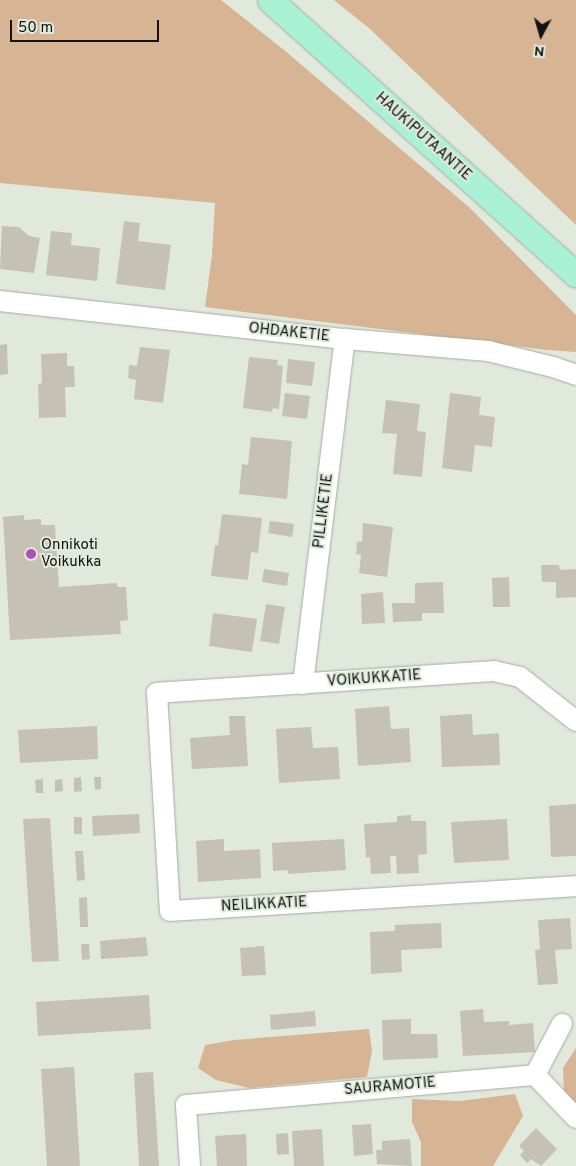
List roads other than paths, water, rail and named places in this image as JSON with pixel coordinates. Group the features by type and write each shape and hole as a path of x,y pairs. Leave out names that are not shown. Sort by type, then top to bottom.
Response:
{"main road":[{"name":"HAUKIPUTAANTIE","path":"270,0 576,275"}],"street":[{"name":"OHDAKETIE","path":"0,301 345,339 488,351 553,367 576,375"},
{"name":"PILLIKETIE","path":"303,684 345,339"},
{"name":"VOIKUKKATIE","path":"156,693 494,671 520,677 576,722"},
{"name":"NEILIKKATIE","path":"156,693 170,911 576,886"},
{"path":"562,1024 535,1075 576,1118"},
{"name":"SAURAMOTIE","path":"190,1166 186,1105 535,1075"}],"place":[{"name":"Onnikoti Voikukka","path":"31,554"}]}
